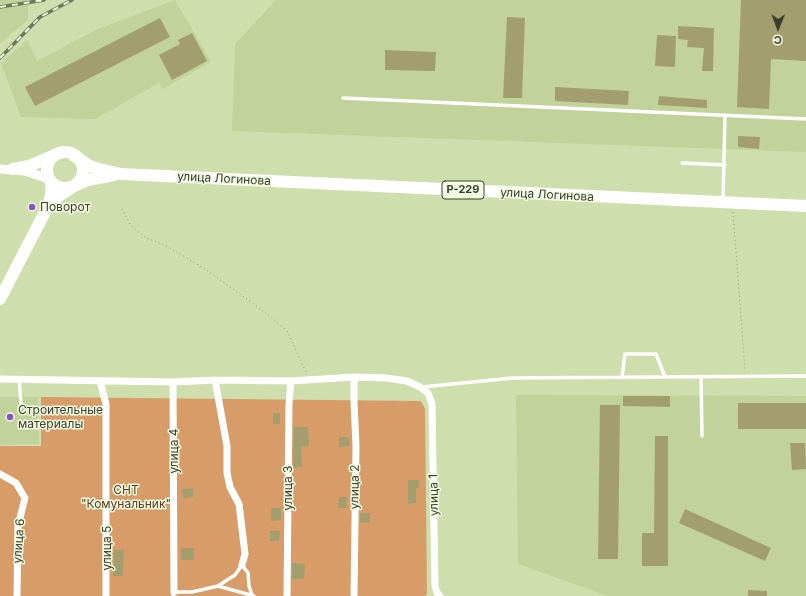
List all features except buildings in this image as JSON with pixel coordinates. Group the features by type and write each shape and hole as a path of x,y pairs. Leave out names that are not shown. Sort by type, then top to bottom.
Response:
{"main road":[{"path":"13,169 29,166 63,152 73,155 95,168 121,174"},
{"path":"58,154 53,156 47,171 49,179 54,185 59,187 65,188 102,177 121,174"},
{"path":"0,299 46,210 56,198 74,186 80,179 83,170 80,161 73,155"},
{"name":"улица Логинова","path":"121,174 806,206"}],"street":[{"path":"0,169 13,169 32,172 49,179 50,191 46,210"},
{"path":"0,379 173,382 216,380 291,381 354,377 386,378 408,381 420,387"},
{"name":"улица 2","path":"354,377 356,446 354,596"},
{"path":"216,380 227,446 230,487 239,504 245,554 242,565"},
{"name":"улица 5","path":"100,381 106,404 106,596"},
{"name":"улица 3","path":"287,596 288,420 291,381"},
{"name":"улица 4","path":"173,382 173,594"},
{"name":"улица 1","path":"420,387 428,393 432,404 437,593"},
{"name":"улица 6","path":"0,474 16,483 25,498 18,526 17,596"}],"lane":[{"path":"343,98 806,119"},
{"path":"725,115 724,165 728,203"},
{"path":"682,163 724,165"},
{"path":"622,377 625,354 656,354 665,377"},
{"path":"701,376 702,436"},
{"path":"420,387 514,378 806,376"},
{"path":"19,380 21,403"},
{"path":"173,594 192,592 218,586 235,575 242,565 248,573 249,586 253,596"},
{"path":"218,586 253,596"}],"path":[{"path":"728,203 746,376"},
{"path":"122,209 131,226 146,238 165,245 205,269 258,307 286,331 310,380"}],"shaded area":[{"path":"0,0 28,0 28,20 0,43"},
{"path":"175,0 211,62 162,89 159,83 95,119 21,117 1,63 27,40 37,61 98,29"},
{"path":"276,0 806,0 806,152 232,131 235,44"},
{"path":"516,395 806,396 806,596 608,596 518,564"},
{"path":"0,397 38,397 39,444 0,445"}],"green space":[{"name":"СНТ \"Комунальник\"","path":"41,397 421,401 425,409 427,594 425,596 0,596 0,446 41,446"}],"railway":[{"path":"0,7 44,0"},
{"path":"0,58 40,17 72,0"}],"place":[{"name":"Поворот","path":"32,207"},
{"name":"Строительные материалы","path":"10,417"}]}
